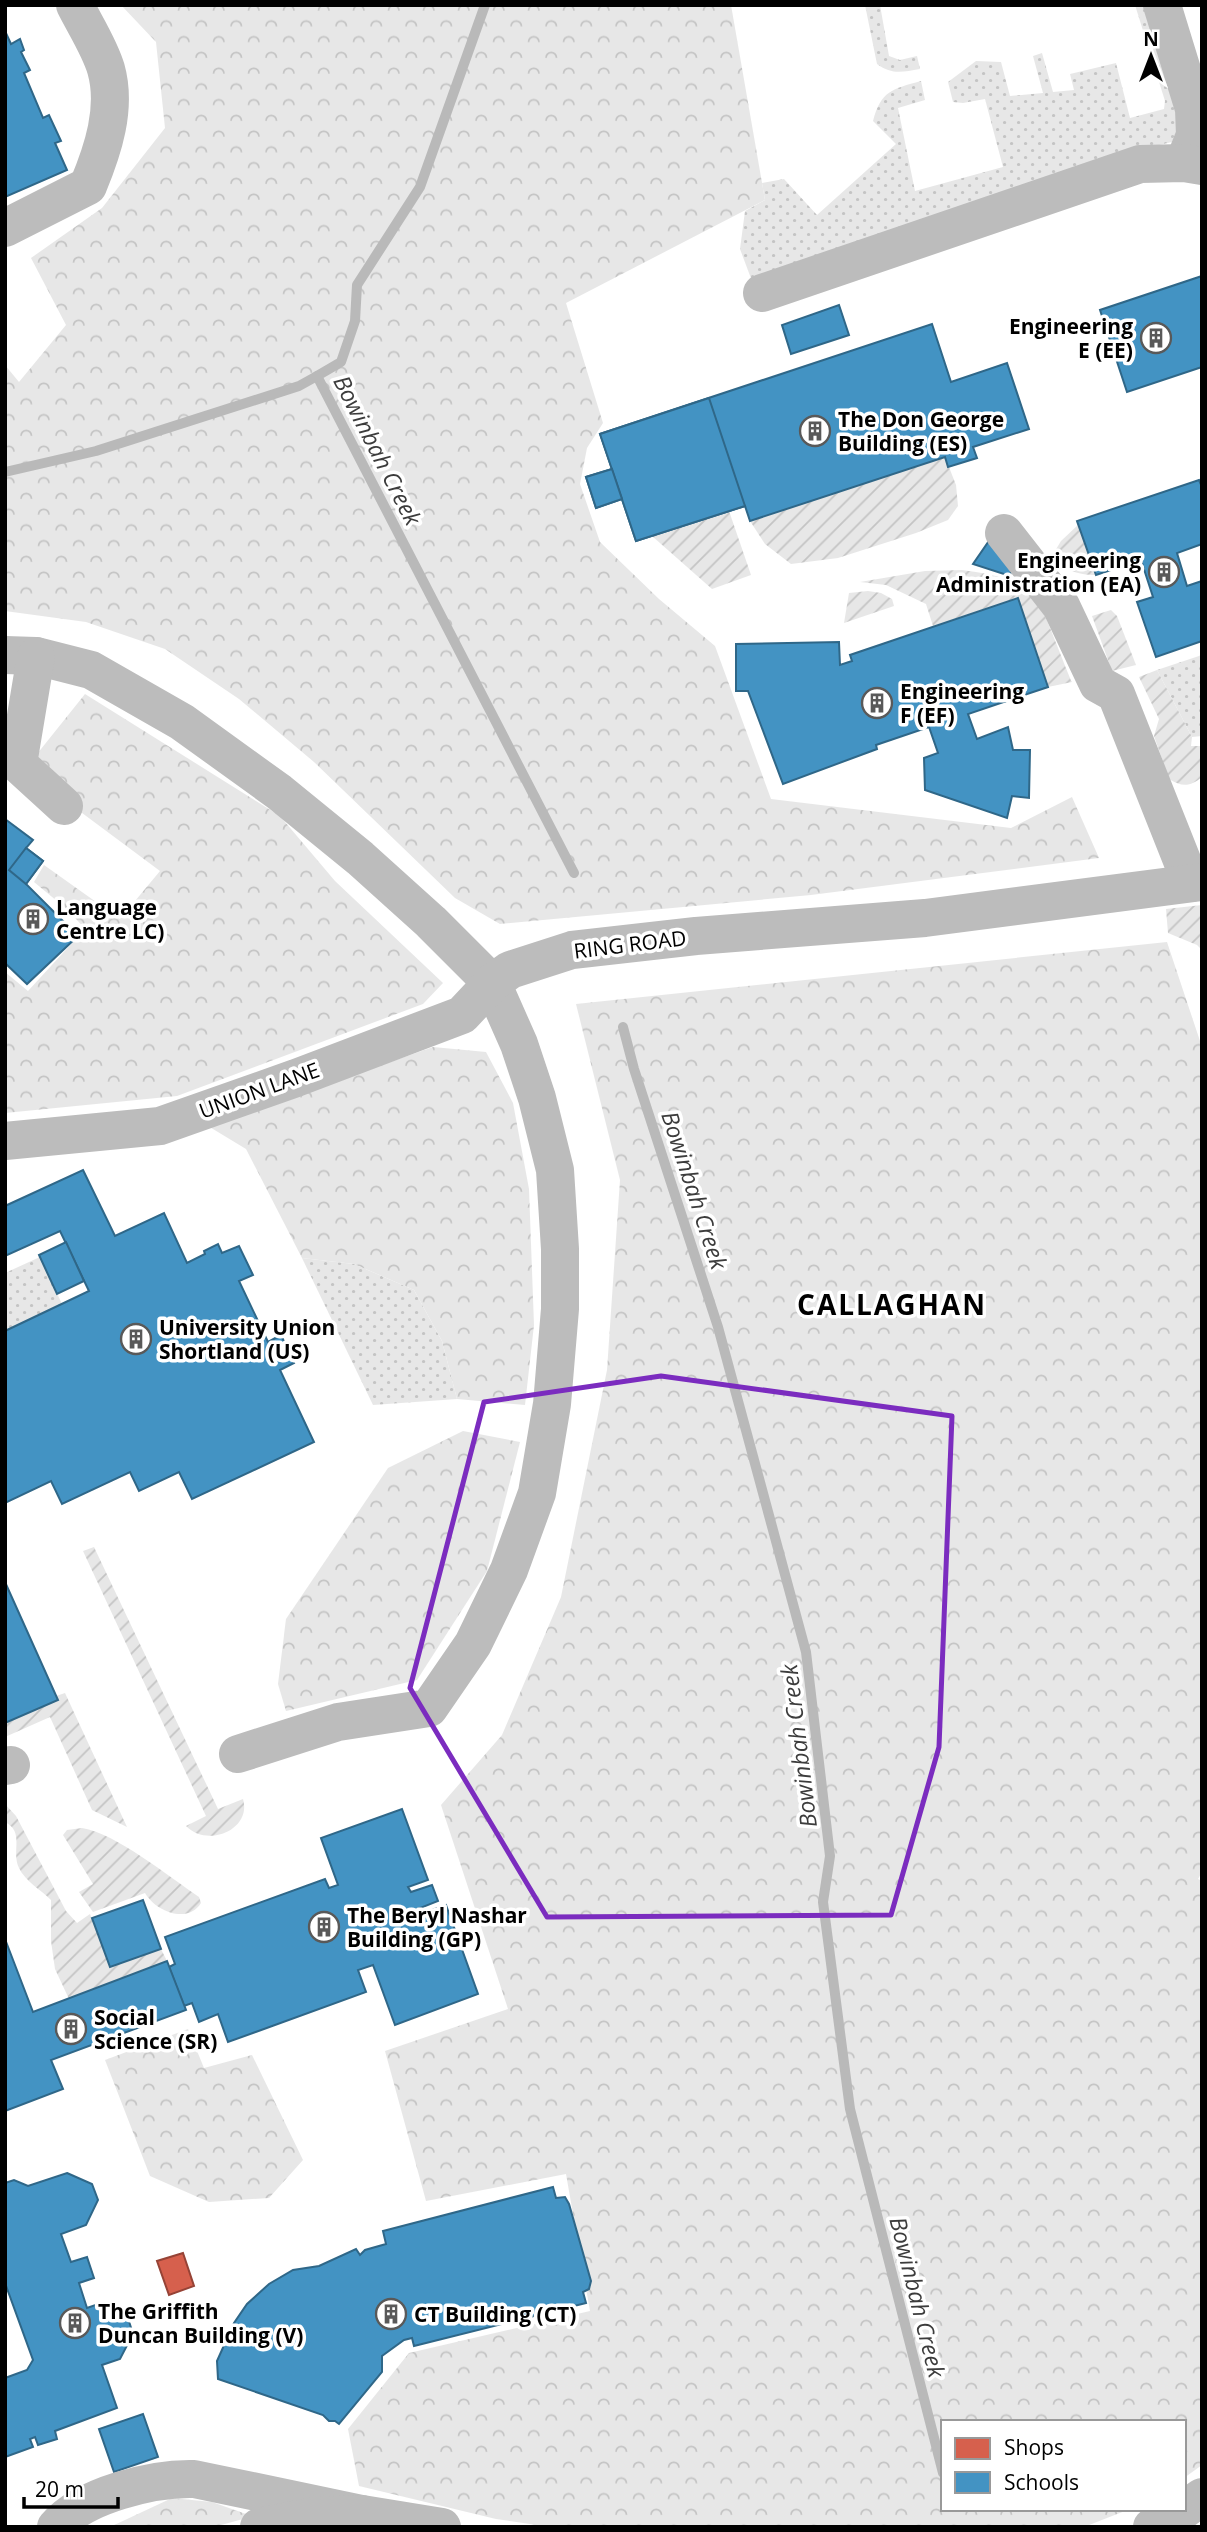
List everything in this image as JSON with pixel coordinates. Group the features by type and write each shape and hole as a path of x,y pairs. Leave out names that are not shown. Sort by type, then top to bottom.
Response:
{"street":[{"path":"5,228 88,186 100,158 111,102 106,68 75,5"},
{"path":"762,293 1140,164 1193,165 1194,109 1162,5"},
{"path":"1004,533 1062,607 1098,684 1116,694 1196,883"},
{"path":"64,806 18,764 20,656 91,670 182,722 279,792 360,858 431,922 492,983 519,1044 537,1098 555,1170 561,1249 560,1309 552,1404 537,1493 509,1570 473,1644 429,1709 338,1722 238,1754"},
{"name":"RING ROAD","path":"492,983 510,970 572,950 696,936 925,918 1196,883"},
{"name":"UNION LANE","path":"5,1141 160,1126 462,1015 492,983"},
{"path":"56,2527 93,2500 176,2478 194,2479 362,2514 442,2527"},
{"path":"1186,2508 1202,2497"},
{"path":"1152,2527 1182,2511"},
{"path":"259,2527 313,2516 362,2514"}],"highlighted area":[{"path":"661,1376 952,1416 939,1747 891,1915 547,1917 410,1688 484,1402"}],"green space":[{"path":"121,5 731,5 765,200 566,303 603,423 587,448 580,484 600,542 659,599 715,646 771,799 1011,828 1072,797 1099,858 811,895 500,924 455,898 314,762 239,699 165,649 86,622 5,611 5,365 19,382 66,325 31,258 102,208 165,128 156,42"},
{"path":"865,5 880,5 889,56 900,60 917,56 920,69 892,71 877,64"},
{"path":"1135,5 1150,5 1183,114 1172,142 752,281 740,249 745,211 765,200 762,183 784,179 817,215 896,144 873,121 884,97 895,89 921,81 925,100 898,108 915,191 1003,167 985,99 953,102 948,82 976,61 1001,62 1010,96 1043,93 1033,56 1042,53 1053,92 1074,90 1070,74 1116,63 1130,118 1164,109 1165,101"},
{"path":"945,457 956,485 958,506 948,520 916,533 838,558 791,564 765,544 750,521"},
{"path":"729,511 751,575 712,589 652,536"},
{"path":"1079,524 1096,575 1070,570 1061,563 1055,551 1061,541"},
{"path":"962,570 1009,580 1034,595 1072,682 1048,687 1017,598 933,626 926,604 886,585 860,582 925,571"},
{"path":"849,593 881,593 892,599 894,606 844,623"},
{"path":"1111,610 1117,616 1136,665 1112,671 1092,616"},
{"path":"1202,655 1202,736 1192,737 1157,670"},
{"path":"1157,670 1192,737 1191,746 1202,746 1202,777 1194,783 1182,785 1169,779 1154,736 1159,719 1139,677"},
{"path":"85,694 280,816 335,881 443,983 423,1004 177,1096 5,1113 5,972 28,991 85,929 69,911 34,882 44,865 120,919 160,871 70,804 33,759"},
{"path":"1202,905 1202,950 1197,945 1168,933 1166,909"},
{"path":"1167,942 1202,1047 1202,1872 1198,1879 1202,1881 1202,2465 1186,2477 1186,2420 941,2420 941,2511 1125,2511 1084,2527 550,2527 496,2519 359,2486 348,2429 409,2353 590,2311 566,2174 426,2201 385,2051 508,2009 441,1805 502,1735 561,1597 607,1370 620,1180 576,1004"},
{"path":"433,1047 486,1052 513,1103 529,1189 534,1325 525,1405 457,1399 442,1341 414,1290 354,1264 302,1258 246,1149 208,1126"},
{"path":"40,1257 62,1304 5,1331 5,1273"},
{"path":"302,1258 354,1264 414,1290 442,1341 457,1399 373,1405"},
{"path":"463,1431 520,1442 487,1571 417,1680 286,1711 278,1684 286,1619 388,1468"},
{"path":"94,1547 218,1809 243,1799 241,1819 226,1832 205,1835 186,1826 206,1816 83,1551"},
{"path":"65,1693 127,1827 92,1810 50,1717 5,1737 5,1723 58,1700 56,1696"},
{"path":"5,1804 16,1816 66,1911 77,1923 90,1914 110,1967 161,1949 167,1961 69,1999 55,1969 51,1941 51,1900 29,1881 19,1868 15,1831 5,1822"},
{"path":"82,1828 111,1838 126,1847 199,1897 201,1903 188,1913 172,1913 157,1906 145,1893 93,1912 79,1892 93,1884 63,1835 67,1830"},
{"path":"188,2029 204,2068 252,2055 303,2160 269,2198 209,2202 150,2176 105,2060"},
{"path":"172,2498 212,2502 246,2514 243,2519 214,2527 110,2527"}],"building: Shops":[{"path":"183,2253 194,2286 169,2295 157,2261"}],"building: Schools":[{"path":"5,31 11,44 20,39 24,50 21,52 30,70 24,73 43,118 49,115 61,141 55,143 67,170 5,197"},
{"name":"Engineering E (EE)","path":"1202,276 1202,367 1127,392 1100,310"},
{"path":"839,305 849,335 791,354 782,325"},
{"name":"The Don George Building (ES)","path":"932,324 951,382 1007,363 1029,429 973,447 977,458 948,467 945,457 750,521 745,506 636,541 622,499 596,508 586,477 612,469 600,434"},
{"path":"709,398 745,506 636,541 600,434"},
{"path":"612,469 622,499 596,508 586,477"},
{"name":"Engineering Administration (EA)","path":"1199,480 1202,487 1202,544 1177,553 1187,586 1202,581 1202,641 1156,657 1137,602 1153,597 1141,560 1096,575 1077,521"},
{"path":"1002,522 1020,528 1010,576 973,564"},
{"name":"Engineering F (EF)","path":"1018,598 1048,687 968,714 977,739 1008,727 1013,750 1030,750 1029,798 1012,796 1007,818 925,790 924,758 938,753 929,727 876,745 877,749 783,784 748,691 736,691 736,644 839,642 840,665 852,661 850,655"},
{"name":"Language Centre LC)","path":"5,819 33,840 26,848 43,861 26,884 78,936 27,984 5,963"},
{"path":"26,848 43,861 26,884 9,870"},
{"name":"University Union Shortland (US)","path":"83,1170 115,1236 164,1213 187,1263 218,1244 222,1253 239,1246 253,1275 239,1281 268,1342 281,1335 294,1363 280,1370 314,1442 192,1499 179,1472 139,1491 130,1472 62,1504 51,1481 5,1503 5,1331 89,1291 60,1231 5,1256 5,1206"},
{"path":"66,1242 84,1281 57,1294 39,1255"},
{"path":"5,1582 58,1700 5,1723"},
{"name":"The Beryl Nashar Building (GP)","path":"402,1809 428,1880 408,1887 411,1892 432,1885 438,1901 415,1910 417,1915 446,1905 478,1994 395,2025 373,1965 358,1970 366,1992 228,2042 218,2014 199,2022 192,2003 184,2006 169,1967 175,1964 165,1937 325,1879 329,1888 338,1885 321,1838"},
{"path":"143,1900 161,1949 110,1967 92,1918"},
{"name":"Social Science (SR)","path":"5,1939 33,2012 167,1961 186,2010 51,2060 63,2089 5,2111"},
{"name":"The Griffith Duncan Building (V)","path":"67,2173 92,2184 98,2200 86,2225 61,2234 71,2262 87,2257 94,2278 79,2283 87,2308 104,2302 126,2312 133,2334 120,2359 102,2365 117,2408 55,2431 57,2439 38,2445 35,2437 30,2439 33,2447 5,2457 5,2378 27,2370 33,2360 5,2283 5,2183 14,2180 28,2186"},
{"name":"CT Building (CT)","path":"553,2187 556,2198 565,2197 569,2204 591,2281 589,2289 583,2292 586,2303 414,2346 412,2338 404,2340 382,2356 382,2372 339,2424 329,2421 323,2415 218,2379 217,2361 234,2323 247,2304 269,2284 293,2270 319,2266 356,2249 360,2255 365,2250 386,2244 383,2231"},
{"path":"143,2414 158,2457 114,2472 99,2429"}],"waterway":[{"name":"Bowinbah Creek","path":"485,5 420,187 357,285 355,321 341,362 317,376 574,873"},
{"path":"5,472 96,451 299,386 317,376"},
{"name":"Bowinbah Creek","path":"623,1027 634,1069 718,1327 806,1652 830,1856 823,1902 850,2109 941,2465"}],"place":[{"name":"Engineering E (EE)","path":"1156,338"},
{"name":"The Don George Building (ES)","path":"815,431"},
{"name":"Engineering Administration (EA)","path":"1164,572"},
{"name":"Engineering F (EF)","path":"877,703"},
{"name":"Language Centre LC)","path":"33,919"},
{"name":"University Union Shortland (US)","path":"136,1339"},
{"name":"The Beryl Nashar Building (GP)","path":"324,1927"},
{"name":"Social Science (SR)","path":"71,2029"},
{"name":"CT Building (CT)","path":"391,2314"},
{"name":"The Griffith Duncan Building (V)","path":"75,2323"}],"district":[{"name":"CALLAGHAN","path":"892,1304"}]}
